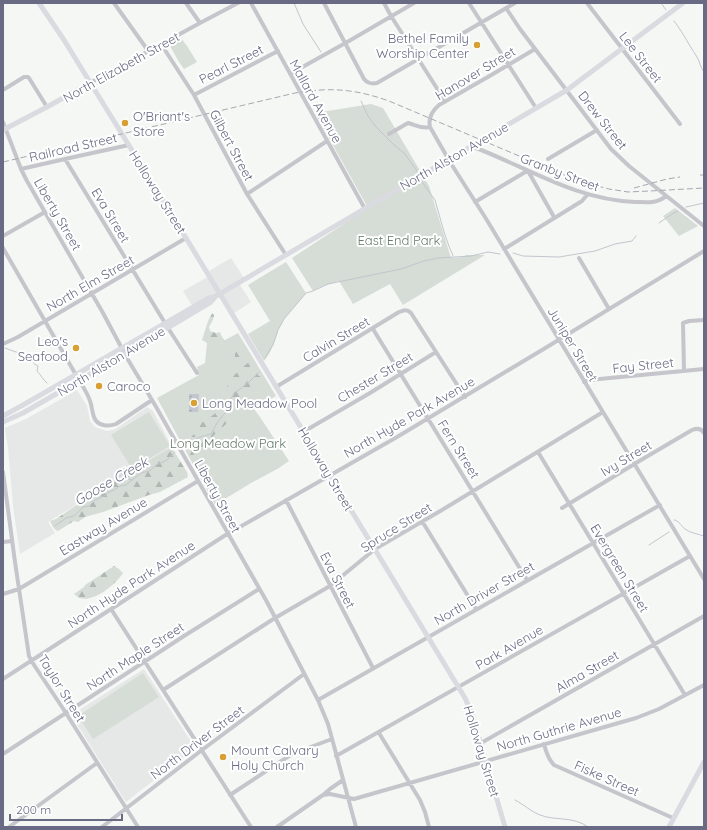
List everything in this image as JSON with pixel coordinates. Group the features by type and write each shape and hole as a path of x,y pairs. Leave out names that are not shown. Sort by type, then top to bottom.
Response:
{"main road":[{"name":"Holloway Street","path":"39,3 64,40 186,238 218,295 304,432 470,708 505,827"},
{"name":"North Alston Avenue","path":"3,422 23,413 79,380 166,325 211,302 218,295 567,90 683,3"},
{"name":"North Elizabeth Street","path":"4,129 90,83"},
{"name":"North Alston Avenue","path":"3,416 76,375 123,351"},
{"path":"669,827 704,762"}],"street":[{"path":"114,3 149,52"},
{"path":"186,3 200,23"},
{"name":"North Elizabeth Street","path":"90,83 238,3"},
{"name":"Mallard Avenue","path":"250,3 365,209"},
{"path":"324,3 364,79 372,84 378,83 515,3"},
{"path":"384,3 445,101"},
{"path":"290,74 414,3"},
{"path":"469,3 536,108"},
{"name":"Lee Street","path":"587,3 680,124"},
{"name":"Drew Street","path":"506,8 610,149 704,226"},
{"name":"Gilbert Street","path":"161,44 194,95 247,194 286,255"},
{"name":"Hanover Street","path":"430,127 429,121 434,110 445,101 536,49"},
{"name":"Pearl Street","path":"194,95 278,51"},
{"path":"3,90 24,77 28,77 47,107"},
{"name":"Liberty Street","path":"3,122 4,129 21,169 259,589 318,700 328,724 356,827"},
{"path":"389,134 408,123 426,128 430,127"},
{"name":"Juniper Street","path":"430,127 704,579"},
{"path":"548,159 597,130"},
{"path":"247,194 327,141"},
{"name":"Railroad Street","path":"21,169 129,145"},
{"name":"Granby Street","path":"471,146 587,195 610,200 648,202 655,202 666,196"},
{"name":"Eva Street","path":"66,159 166,325 197,373"},
{"path":"475,202 528,171 554,217"},
{"path":"504,248 582,200 587,195"},
{"path":"3,236 45,212"},
{"name":"North Elm Street","path":"3,344 92,294 186,238"},
{"path":"3,248 76,375"},
{"name":"North Hyde Park Avenue","path":"3,679 228,534 465,397 704,251"},
{"path":"579,258 609,309"},
{"name":"Calvin Street","path":"276,387 399,312 406,310 411,313 436,352"},
{"path":"684,370 683,323 704,320"},
{"name":"Fern Street","path":"373,329 527,580"},
{"path":"436,352 465,397"},
{"name":"Chester Street","path":"304,432 436,352"},
{"name":"Fay Street","path":"584,382 589,380 704,369"},
{"path":"79,380 89,399 94,417 98,422 104,425 108,426 116,424 152,400"},
{"name":"Spruce Street","path":"163,690 275,618 330,586 374,549 603,412"},
{"name":"Ivy Street","path":"562,508 692,430 698,428 702,431"},
{"name":"Evergreen Street","path":"538,452 685,695"},
{"name":"Taylor Street","path":"3,472 4,491 29,656 138,827"},
{"name":"Eastway Avenue","path":"3,594 19,589 198,481"},
{"name":"Eva Street","path":"286,500 373,668"},
{"name":"North Driver Street","path":"318,700 660,505"},
{"path":"422,521 476,610"},
{"path":"3,542 12,541"},
{"name":"Park Avenue","path":"336,756 690,556"},
{"name":"North Maple Street","path":"3,754 259,589"},
{"path":"111,609 251,827"},
{"name":"Alma Street","path":"481,743 704,616"},
{"name":"North Driver Street","path":"102,827 304,674"},
{"name":"North Guthrie Avenue","path":"322,795 330,794 354,799 636,718 659,709 704,685"},
{"path":"379,733 424,809 430,827"},
{"path":"230,795 292,754 332,739"},
{"name":"Fiske Street","path":"544,744 550,760 554,764 673,818"},
{"path":"9,827 97,763"},
{"path":"277,827 343,780"}],"shaded area":[{"path":"231,258 244,278 238,282 251,302 234,313 221,291 193,307 183,291 211,275 209,271"},
{"path":"77,390 87,406 90,421 95,427 107,431 113,430 147,407 153,411 172,447 133,471 125,465 116,471 115,481 48,522 55,533 20,554 13,506 5,428 26,419"},
{"path":"144,669 195,748 126,802 71,715"}],"green space":[{"path":"181,38 197,62 184,69 170,46 170,44"},
{"name":"East End Park","path":"371,104 383,108 429,186 451,258 464,257 466,255 485,255 403,305 390,284 353,304 339,281 325,285 313,291 292,258 368,208 315,113"},
{"path":"675,208 698,226 679,236 663,216"},
{"path":"286,262 306,293 284,319 278,330 270,352 264,361 248,334 270,321 248,285"},
{"path":"212,313 214,315 209,327 210,331 216,333 220,332 225,341 209,349 207,343 202,340"},
{"name":"Long Meadow Park","path":"208,333 214,346 238,333 276,396 254,409 289,461 215,505 157,398 199,375 197,367 205,363"},
{"path":"241,343 249,356 246,359 240,360 235,357 235,354"},
{"path":"248,363 253,366 256,373 263,380 264,384 255,394 238,406 226,424 213,436 209,444 202,451 190,455 184,443 194,434 201,423 218,411 225,403 226,389 229,383"},
{"path":"149,412 170,446 132,469 111,435"},
{"path":"172,448 187,472 188,477 160,492 85,517 78,522 74,521 58,531 55,530 50,521 56,519 114,482 122,469 124,468 131,470"},
{"path":"114,566 123,573 104,592 85,599 79,598 74,594 85,585"},
{"path":"143,673 159,697 93,739 78,716"}],"water":[{"name":"Long Meadow Pool","path":"189,394 199,394 198,412 189,412"}],"waterway":[{"path":"294,3 303,24 321,52"},
{"path":"661,3 666,10"},
{"path":"674,21 691,47 704,72"},
{"path":"361,101 368,116 376,127 405,154 417,171"},
{"path":"422,182 435,200 444,232 453,256"},
{"name":"Goose Creek","path":"686,207 704,203"},
{"name":"Goose Creek","path":"659,223 678,211"},
{"name":"Goose Creek","path":"513,253 523,256 559,257 595,251 615,244 632,241 636,236"},
{"name":"Goose Creek","path":"265,358 273,345 278,330 284,319 306,293 328,284 401,269 438,258 471,256 488,252 500,254"},
{"path":"5,348 29,358 38,366 37,371 47,383"},
{"name":"Goose Creek","path":"183,445 200,437 211,434 217,423 228,409 234,393 247,384 259,372"},
{"name":"Goose Creek","path":"55,526 66,518 74,516 83,507 89,506 95,500 120,486 126,485 141,473 149,471 156,465 167,460 175,452"},
{"path":"120,471 125,478 132,480"},
{"path":"674,520 679,522 687,530 704,536"},
{"path":"649,545 669,532"},
{"path":"515,800 540,815 577,821 588,827"}],"railway":[{"path":"3,162 295,93 320,90 343,90 365,94 389,101 576,180 590,184 628,192 704,188"},
{"path":"634,188 680,177"}],"place":[{"name":"Bethel Family Worship Center","path":"477,45"},
{"name":"O'Briant's Store","path":"125,123"},
{"name":"Leo's Seafood","path":"76,348"},
{"name":"Caroco","path":"99,386"},
{"name":"Long Meadow Pool","path":"194,403"},
{"name":"Mount Calvary Holy Church","path":"223,757"}]}
